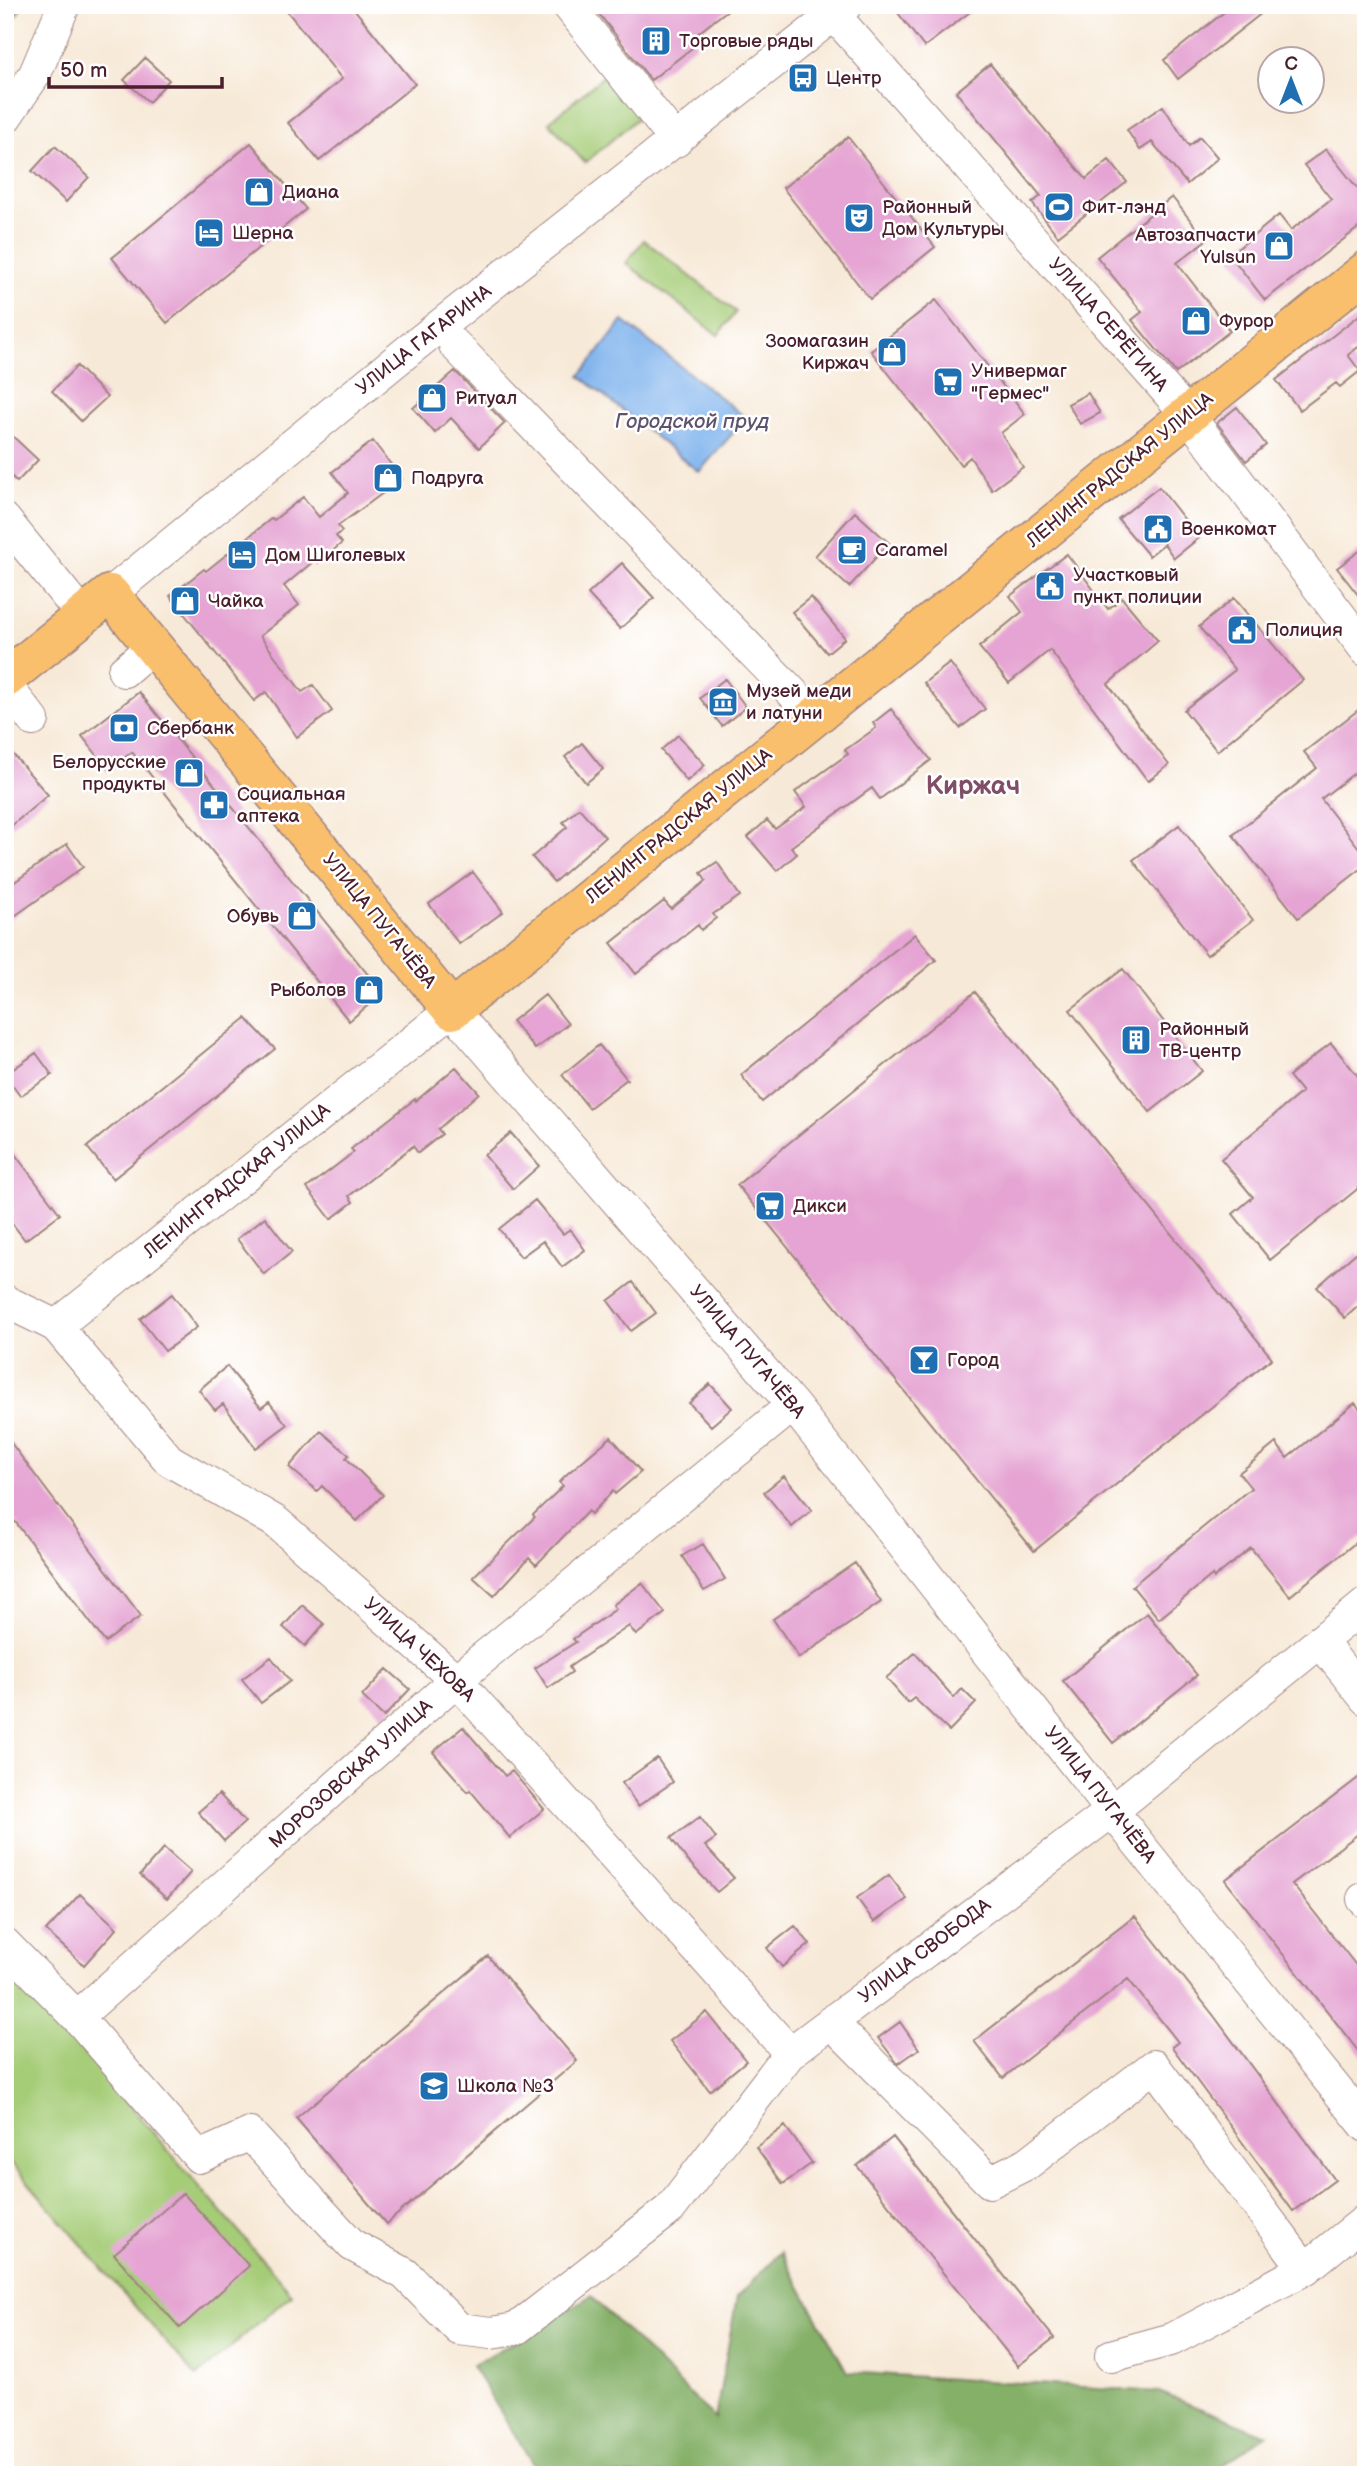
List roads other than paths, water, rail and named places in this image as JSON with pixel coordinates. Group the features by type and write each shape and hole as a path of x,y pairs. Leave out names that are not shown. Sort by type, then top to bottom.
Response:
{"main road":[{"name":"ЛЕНИНГРАДСКАЯ УЛИЦА","path":"452,1010 1366,271"},
{"name":"УЛИЦА ПУГАЧЁВА","path":"96,605 153,646 452,1010"},
{"name":"УЛИЦА ГАГАРИНА","path":"5,679 96,605"}],"street":[{"path":"5,118 35,74 64,5"},
{"path":"568,5 640,105 676,141"},
{"name":"УЛИЦА ГАГАРИНА","path":"96,605 409,350 840,10"},
{"name":"УЛИЦА СЕРЁГИНА","path":"840,10 1188,415 1366,649"},
{"path":"455,345 815,716"},
{"path":"5,520 96,605"},
{"path":"124,671 153,646"},
{"path":"5,685 33,720"},
{"name":"ЛЕНИНГРАДСКАЯ УЛИЦА","path":"56,1326 452,1010"},
{"name":"УЛИЦА ПУГАЧЁВА","path":"452,1010 793,1405 1112,1811 1366,2126"},
{"name":"УЛИЦА ЧЕХОВА","path":"5,1301 56,1326 169,1460 276,1522 456,1680 790,2053"},
{"name":"МОРОЗОВСКАЯ УЛИЦА","path":"77,2017 456,1680 793,1405"},
{"name":"УЛИЦА СВОБОДА","path":"77,2017 199,2157 250,2134 352,2245 405,2274 458,2329 491,2333 516,2329 670,2209 790,2053 1112,1811 1366,1604"},
{"path":"1320,1641 1366,1699"},
{"path":"1366,1897 1363,1899 1366,1902"},
{"path":"5,1944 77,2017"},
{"path":"831,2022 990,2182 1028,2164 1154,2066 1305,2269"},
{"path":"1111,2356 1173,2339 1305,2269 1366,2220"}],"water":[{"name":"Городской пруд","path":"623,321 746,418 699,472 580,376"}],"place":[{"name":"Торговые ряды","path":"656,41"},
{"name":"Центр","path":"803,78"},
{"name":"Диана","path":"259,192"},
{"name":"Фит-лэнд","path":"1059,207"},
{"name":"Районный Дом Культуры","path":"859,218"},
{"name":"Шерна","path":"209,233"},
{"name":"Автозапчасти Yulsun","path":"1279,246"},
{"name":"Фурор","path":"1196,321"},
{"name":"Зоомагазин Киржач","path":"892,352"},
{"name":"Универмаг \"Гермес\"","path":"948,382"},
{"name":"Ритуал","path":"432,398"},
{"name":"Подруга","path":"388,478"},
{"name":"Военкомат","path":"1158,529"},
{"name":"Caramel","path":"852,550"},
{"name":"Дом Шиголевых","path":"242,555"},
{"name":"Участковый пункт полиции","path":"1050,586"},
{"name":"Чайка","path":"185,601"},
{"name":"Полиция","path":"1242,630"},
{"name":"Музей меди и латуни","path":"723,702"},
{"name":"Сбербанк","path":"124,728"},
{"name":"Белорусские продукты","path":"189,773"},
{"name":"Социальная аптека","path":"214,805"},
{"name":"Обувь","path":"302,916"},
{"name":"Рыболов","path":"369,990"},
{"name":"Районный ТВ-центр","path":"1136,1040"},
{"name":"Дикси","path":"770,1206"},
{"name":"Город","path":"924,1360"},
{"name":"Школа №3","path":"434,2086"}],"district":[{"name":"Киржач","path":"973,786"}]}
